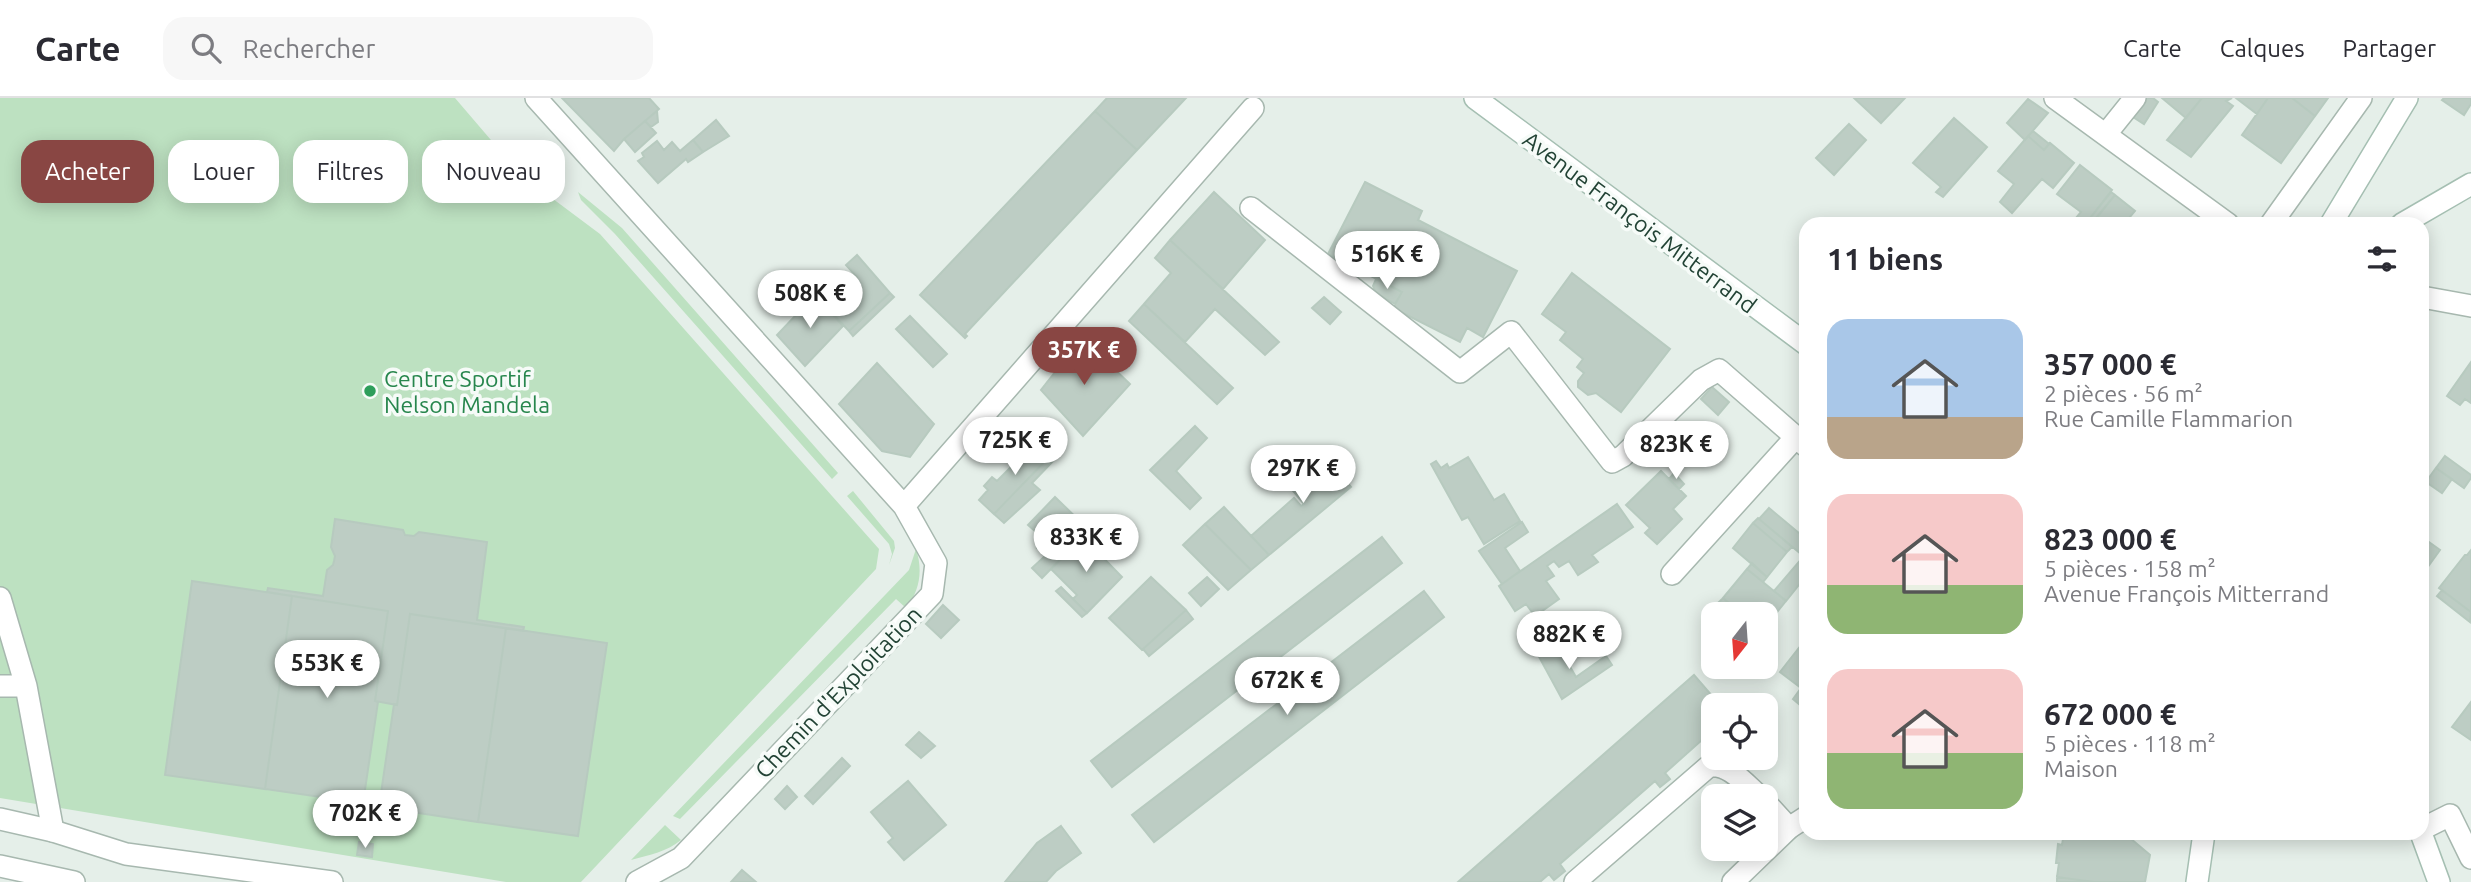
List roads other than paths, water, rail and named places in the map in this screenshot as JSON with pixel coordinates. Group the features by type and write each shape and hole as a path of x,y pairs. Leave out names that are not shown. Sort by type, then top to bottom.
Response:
{"street":[{"name":"Chemin d'Exploitation","path":"536,98 904,506 936,563 932,594 681,858 637,882"},
{"name":"Avenue François Mitterrand","path":"1475,98 1799,339"},
{"path":"2055,98 2219,217"},
{"path":"2106,134 2136,98"},
{"path":"2276,217 2361,98"},
{"path":"2335,217 2407,98"},
{"path":"904,506 1252,108"},
{"path":"2414,217 2471,184"},
{"path":"1251,208 1460,372 1511,332 1612,462 1623,456 1701,380 1719,370 1799,440"},
{"path":"2429,298 2471,306"},
{"path":"1672,574 1799,444"},
{"path":"0,598 26,686 53,831"},
{"path":"0,686 26,686"},
{"path":"1575,882 1710,766 1718,765 1727,769 1745,784"},
{"path":"1733,882 1798,822 1778,810"},
{"path":"2429,827 2451,815 2471,858"},
{"path":"0,819 53,831 127,854 332,882"},
{"path":"2197,882 2203,840"},
{"path":"2425,840 2439,882"},
{"path":"0,866 74,882"}],"place":[{"name":"Centre Sportif Nelson Mandela","path":"370,391"}]}
